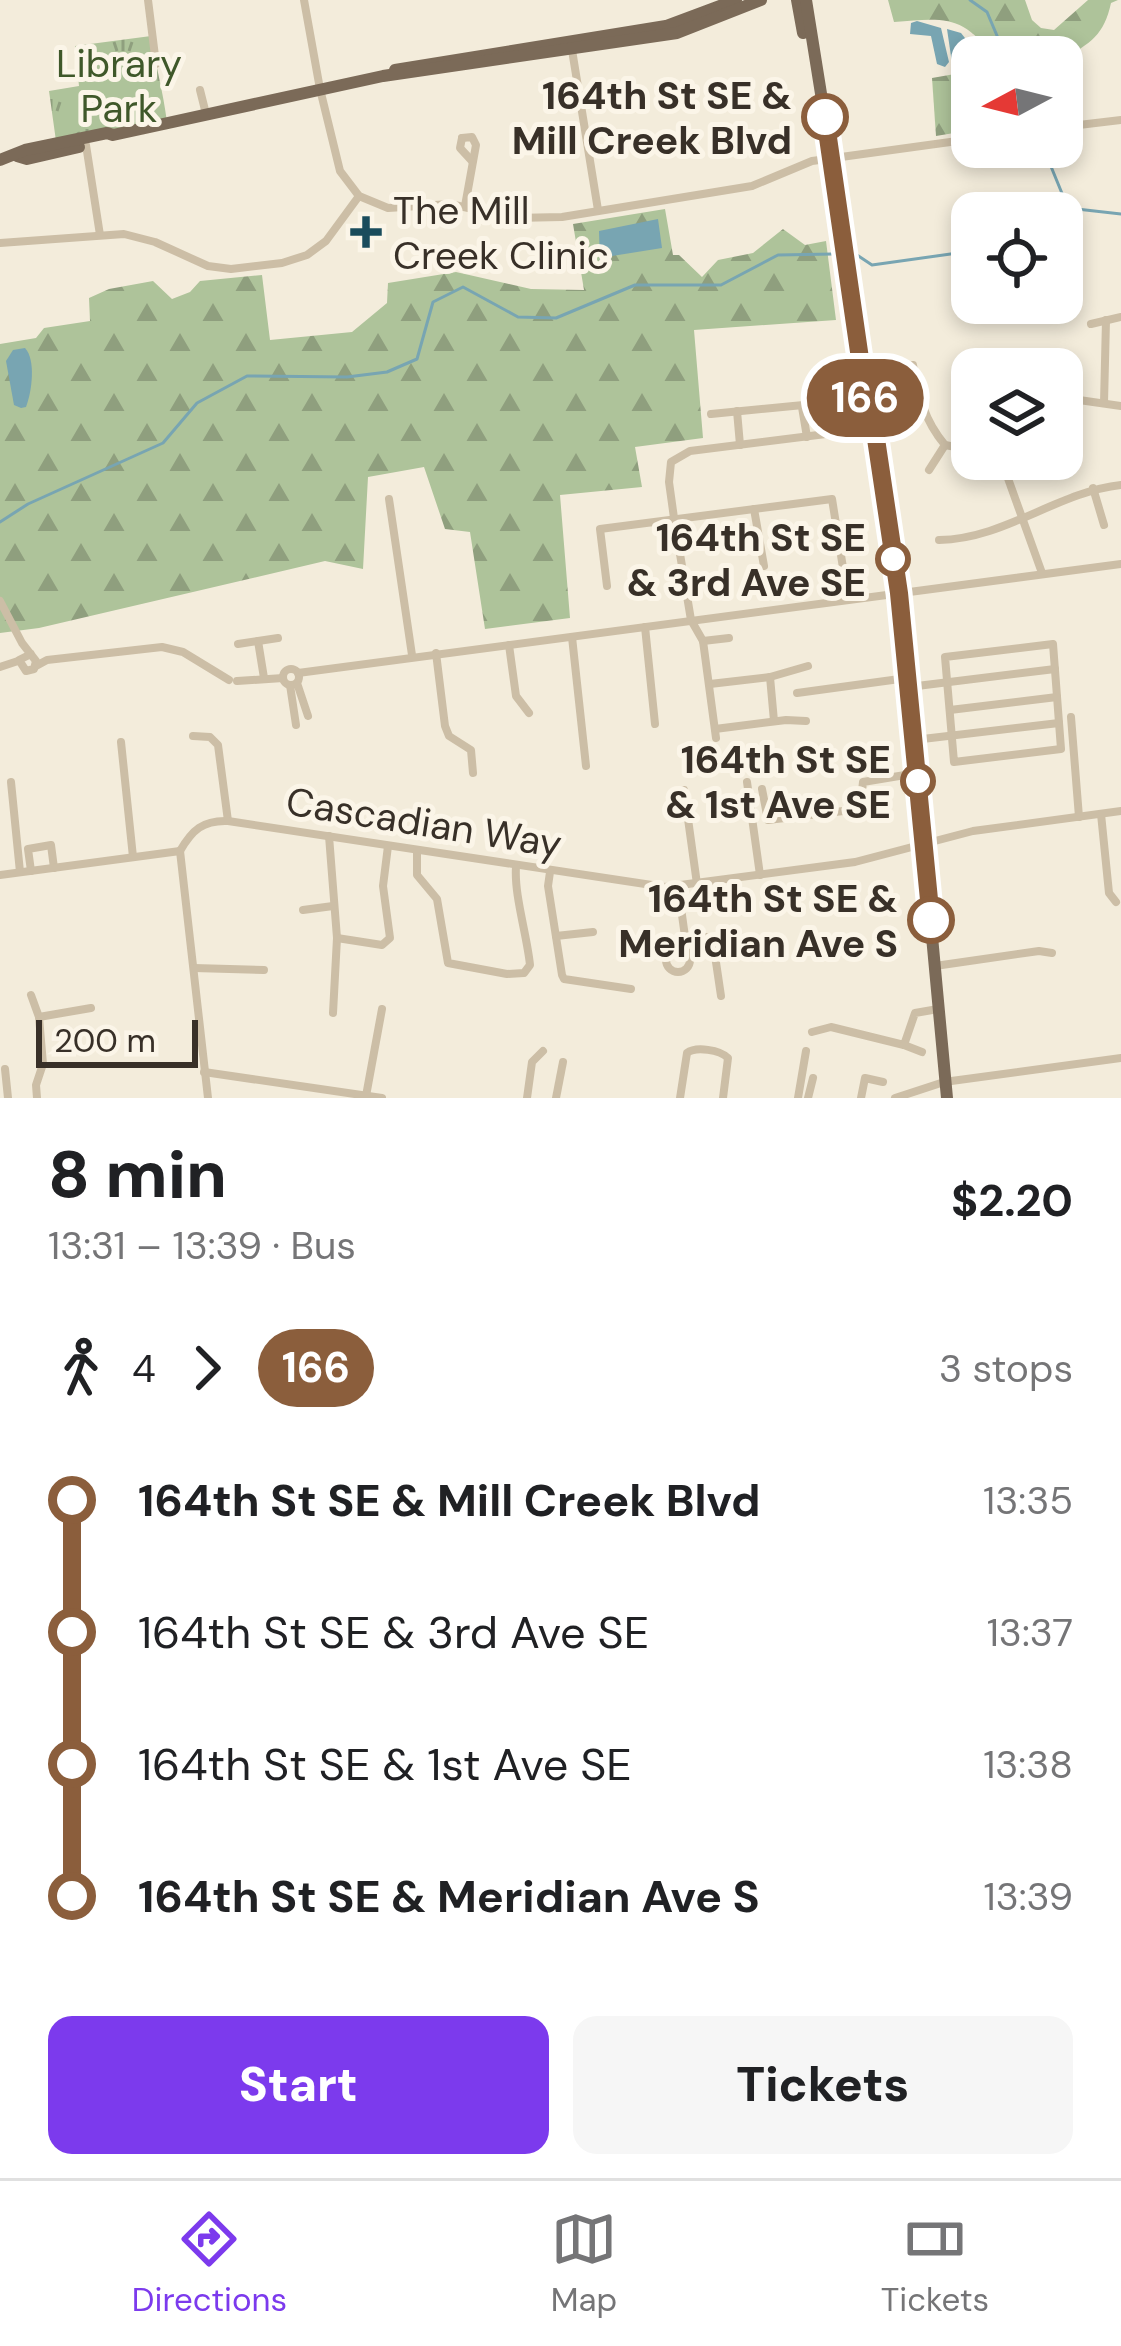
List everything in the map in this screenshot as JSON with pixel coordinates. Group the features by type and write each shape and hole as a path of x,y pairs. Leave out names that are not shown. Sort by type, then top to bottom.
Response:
{"main road":[{"path":"0,160 25,150 383,76 531,56 681,22 736,0"},
{"path":"383,76 410,67 677,33 761,0"},
{"path":"786,0 800,18 828,159"},
{"path":"800,18 801,0"},
{"path":"801,0 866,400 866,429 877,495 884,507"},
{"path":"16,156 27,159 109,140 113,135"},
{"path":"866,400 872,412 899,593 945,1093"}],"street":[{"path":"148,0 156,64"},
{"path":"302,2 338,165 358,196 393,209 465,206 514,218 562,217 760,184 806,162 951,142"},
{"path":"571,46 598,210"},
{"path":"200,90 207,115"},
{"path":"1083,125 1121,120"},
{"path":"86,145 100,235"},
{"path":"465,206 473,162"},
{"path":"0,243 135,236 208,266 231,269 308,255 326,241 358,196"},
{"path":"1091,324 1121,317"},
{"path":"1104,403 1106,320"},
{"path":"913,364 928,425 951,447"},
{"path":"1083,400 1121,406"},
{"path":"712,414 824,403"},
{"path":"802,407 807,436"},
{"path":"737,411 740,445"},
{"path":"806,721 774,721 716,734 704,641 691,620 674,518 671,462 682,453 866,429"},
{"path":"929,470 945,446"},
{"path":"1008,480 1042,573"},
{"path":"939,540 1000,529 1094,488 1121,485"},
{"path":"1094,488 1104,525"},
{"path":"389,499 412,656"},
{"path":"607,586 600,529 832,499 848,599"},
{"path":"754,509 764,566"},
{"path":"5,666 162,647 183,652 233,680 292,680 412,656 1121,563"},
{"path":"0,601 27,660"},
{"path":"645,627 655,724"},
{"path":"572,637 586,766"},
{"path":"238,644 278,638"},
{"path":"704,641 729,638"},
{"path":"258,641 264,678"},
{"path":"1053,644 1055,669 1061,749 954,762 945,656 1053,644"},
{"path":"509,645 516,696 529,713"},
{"path":"436,653 447,733 471,750 473,773"},
{"path":"710,685 808,666"},
{"path":"797,693 947,683 1055,669"},
{"path":"770,677 774,721"},
{"path":"292,680 308,716"},
{"path":"292,680 296,725"},
{"path":"950,710 1057,697"},
{"path":"1071,717 1079,817"},
{"path":"914,740 1059,723"},
{"path":"193,736 210,737 218,745 228,821"},
{"path":"121,742 133,856"},
{"path":"763,789 768,820 860,808 863,782 917,772"},
{"path":"10,782 26,872"},
{"path":"747,782 760,875"},
{"path":"684,790 697,884"},
{"name":"Cascadian Way","path":"0,875 180,851 196,828 213,820 643,887 678,886 856,862 973,831 1121,811"},
{"path":"1101,814 1109,893 1116,902"},
{"path":"329,836 337,938 333,1013"},
{"path":"26,872 28,849 52,845 55,868"},
{"path":"337,938 382,945 390,938 383,886 388,846"},
{"path":"180,851 208,1098"},
{"path":"418,851 417,875 437,899 448,963 507,974 528,970 516,867"},
{"path":"550,872 564,979 631,989"},
{"path":"678,886 687,952"},
{"path":"303,910 334,906"},
{"path":"556,936 593,932"},
{"path":"685,940 713,942 721,996"},
{"path":"935,965 1052,953"},
{"path":"194,968 265,970"},
{"path":"31,995 39,1017 43,1064 37,1098"},
{"path":"39,1017 91,1008"},
{"path":"366,1096 382,1009"},
{"path":"904,1045 915,1012 938,1009"},
{"path":"812,1032 831,1027 922,1052"},
{"path":"680,1098 691,1049 728,1058 723,1098"},
{"path":"527,1098 532,1062 543,1051"},
{"path":"798,1098 806,1052"},
{"path":"895,1098 945,1093 1121,1058"},
{"path":"556,1098 563,1062"},
{"path":"5,1069 8,1098"},
{"path":"204,1072 327,1094 382,1098"},
{"path":"808,1098 813,1078"},
{"path":"861,1098 865,1078 883,1082"}],"green space":[{"path":"888,0 1025,0 1032,20 1054,30 1088,0 1118,0 1111,3 1095,37 1083,46 1083,36 975,36 951,22 894,22"},
{"name":"Library Park","path":"151,36 167,122 56,141 49,91 79,86 75,46"},
{"path":"951,75 951,134 936,136 932,78"},
{"path":"665,209 673,255 679,255 702,277 718,260 753,253 783,229 805,245 826,241 836,320 694,330 703,438 635,447 642,487 560,495 570,618 485,629 470,532 445,529 424,467 368,477 363,569 325,561 0,633 0,344 36,338 44,328 90,321 89,298 153,281 172,299 190,292 200,281 262,275 270,340 352,332 387,303 388,283 456,272 531,289 584,290 573,224"}],"water":[{"path":"911,23 941,28 949,62 945,67 937,64 931,36 910,34"},
{"path":"947,29 963,36 951,36 951,56"},
{"path":"658,219 662,248 612,256 600,263 599,231"},
{"path":"25,348 32,376 26,407 21,408 14,405 6,361 13,350"}],"waterway":[{"path":"970,0 987,12 997,36"},
{"path":"1052,168 1061,192"},
{"path":"1083,210 1121,214"},
{"path":"0,522 28,504 163,443 197,403 247,376 347,377 387,372 417,359 433,302 463,287 518,317 556,318 635,285 721,285 778,255 833,254"},
{"path":"857,255 872,265 951,254"}],"bus line":[{"name":"166","path":"825,117 899,593 931,920"}],"place":[{"name":"164th St SE & Mill Creek Blvd","path":"825,117"},
{"name":"The Mill Creek Clinic","path":"366,232"},
{"name":"164th St SE & 3rd Ave SE","path":"893,559"},
{"name":"164th St SE & 1st Ave SE","path":"918,781"},
{"name":"164th St SE & Meridian Ave S","path":"931,920"}]}
